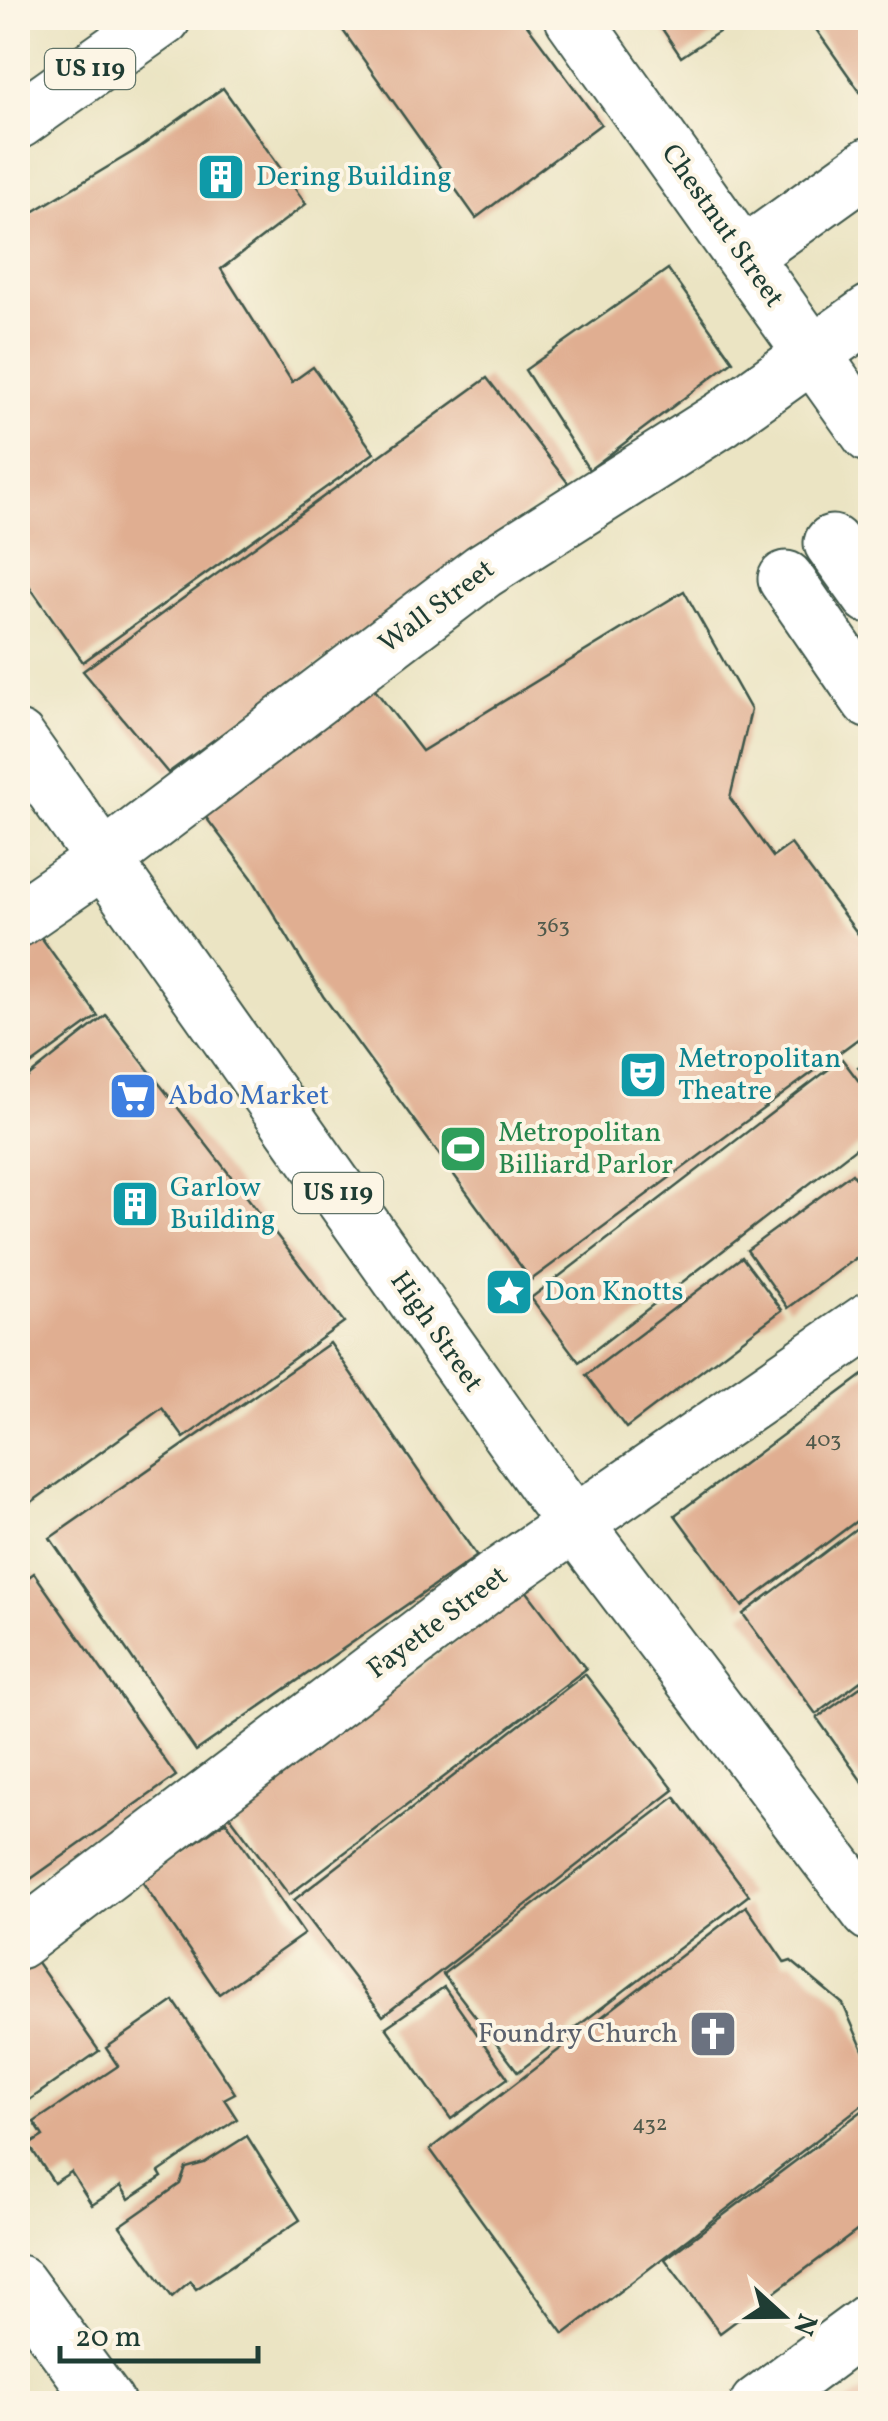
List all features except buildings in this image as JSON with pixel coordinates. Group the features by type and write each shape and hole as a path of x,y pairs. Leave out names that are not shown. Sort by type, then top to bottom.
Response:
{"street":[{"name":"US 119","path":"18,122 162,18"},
{"name":"Chestnut Street","path":"573,18 870,434"},
{"path":"743,256 870,165"},
{"name":"Wall Street","path":"18,919 102,862 483,570 722,419 870,313"},
{"path":"809,561 870,596"},
{"path":"809,561 870,648"},
{"path":"809,561 870,701"},
{"name":"High Street","path":"18,739 574,1524 870,1913"},
{"name":"Fayette Street","path":"18,1941 479,1591 870,1320"},
{"path":"18,2283 107,2404"},
{"path":"758,2404 870,2321"}],"place":[{"name":"Dering Building","path":"221,177"},
{"name":"Metropolitan Theatre","path":"643,1075"},
{"name":"Abdo Market","path":"133,1096"},
{"name":"Metropolitan Billiard Parlor","path":"463,1149"},
{"name":"Garlow Building","path":"135,1204"},
{"name":"Don Knotts","path":"509,1292"},
{"name":"Foundry Church","path":"713,2034"}]}
